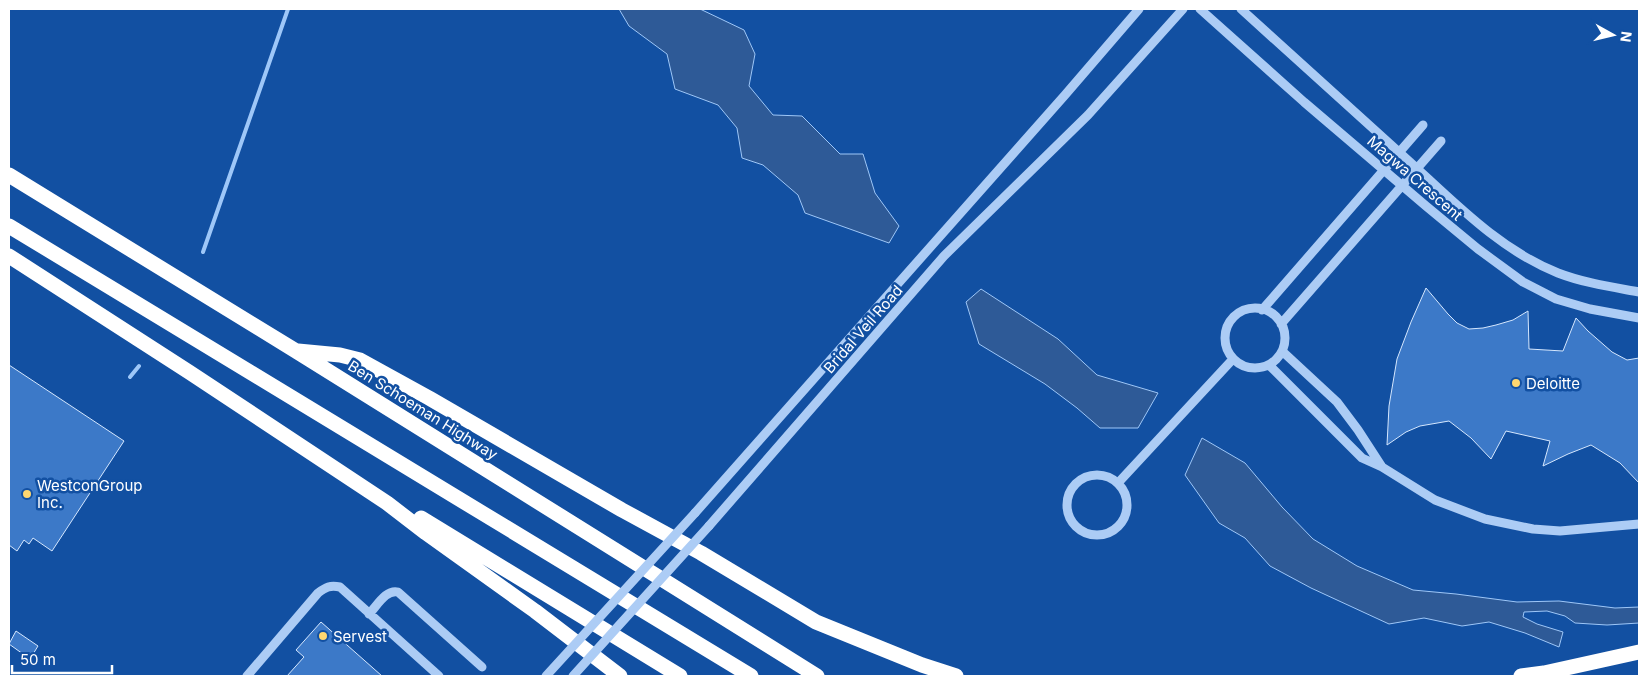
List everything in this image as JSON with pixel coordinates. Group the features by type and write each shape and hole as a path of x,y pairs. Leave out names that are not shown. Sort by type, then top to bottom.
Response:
{"highway":[{"name":"Ben Schoeman Highway","path":"9,175 296,351 817,676"},
{"path":"9,226 751,676"},
{"path":"9,256 387,503 620,676"},
{"path":"296,351 340,355 360,360 701,553 816,622 922,666 956,676"},
{"path":"322,459 680,676"},
{"path":"1521,676 1544,673 1639,652"}],"street":[{"name":"Bridal Veil Road","path":"546,676 695,513 1065,96 1139,9"},
{"name":"Bridal Veil Road","path":"573,676 709,526 944,256 1088,115 1183,9"},
{"name":"Magwa Crescent","path":"1200,9 1304,102 1402,185 1478,249 1523,282 1556,299 1590,309 1639,318"},
{"name":"Magwa Crescent","path":"1241,9 1439,190 1490,232 1524,256 1558,273 1594,283 1639,292"},
{"path":"1262,310 1423,125"},
{"path":"1281,324 1441,141"},
{"path":"1256,308 1262,310 1275,316 1281,324 1284,342 1282,351 1269,365 1260,368 1250,368 1233,359 1225,341 1226,331 1230,322 1237,314 1256,308"},
{"path":"1282,351 1337,402 1358,430 1382,468"},
{"path":"1118,482 1233,359"},
{"path":"1269,365 1357,454 1435,500 1485,519 1516,526 1560,531 1639,524"},
{"path":"1099,474 1118,482 1123,490 1127,508 1119,525 1112,531 1102,534 1084,532 1076,526 1070,517 1068,497 1080,480 1099,474"},
{"path":"247,676 326,587 332,585 340,587 439,676"},
{"path":"370,614 389,592 396,591 482,667"}],"water":[{"path":"619,9 700,9 744,30 755,54 749,86 773,115 802,116 840,154 863,154 875,193 899,226 889,243 805,213 798,195 763,165 742,158 737,128 718,105 675,89 667,54 629,26"},
{"path":"981,289 1058,339 1097,375 1158,393 1138,428 1100,428 1045,384 979,344 966,302"},
{"path":"1202,438 1245,463 1282,507 1313,539 1357,566 1413,590 1517,602 1559,601 1615,608 1639,607 1639,623 1607,625 1575,623 1565,616 1547,611 1524,612 1523,617 1537,624 1563,632 1559,647 1525,633 1489,622 1462,626 1424,618 1389,624 1311,588 1270,566 1245,538 1219,523 1185,475"}],"building":[{"name":"Deloitte","path":"1426,288 1457,323 1469,329 1483,328 1513,320 1528,311 1529,349 1563,351 1576,318 1612,352 1627,360 1639,358 1639,483 1620,463 1591,445 1543,466 1550,441 1506,431 1491,459 1471,438 1449,421 1420,426 1406,432 1387,445 1389,406 1397,359"},
{"path":"9,365 124,441 52,551 33,538 29,544 24,540 17,551 9,545"},
{"name":"Servest","path":"321,622 382,676 287,676 304,657 296,650"},
{"path":"16,631 38,646 30,659 9,644"}],"waterway":[{"path":"203,252 288,9"},
{"path":"130,377 139,366"}],"place":[{"name":"Deloitte","path":"1516,383"},
{"name":"WestconGroup Inc.","path":"27,494"},
{"name":"Servest","path":"323,636"}]}
